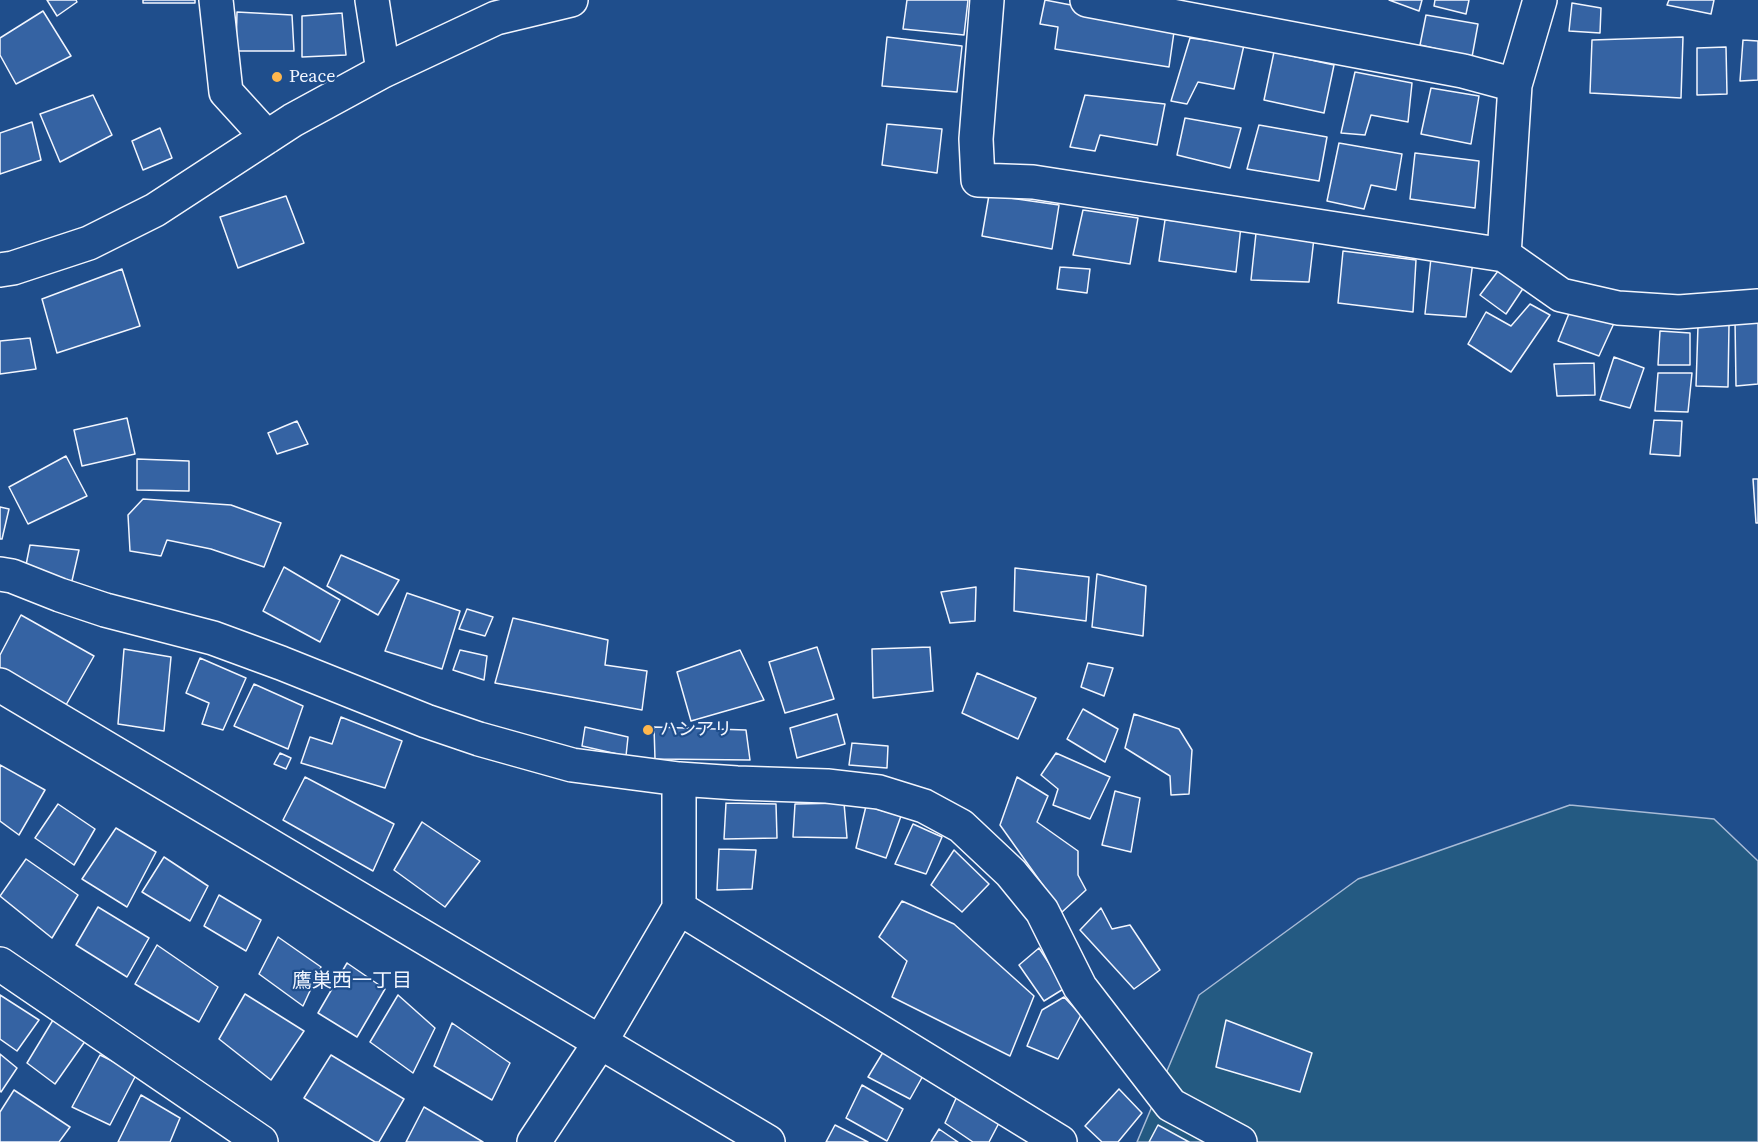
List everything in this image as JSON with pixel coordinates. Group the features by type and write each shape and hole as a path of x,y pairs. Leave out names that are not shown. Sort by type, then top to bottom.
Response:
{"street":[{"path":"216,0 226,92 267,137"},
{"path":"372,0 383,71"},
{"path":"0,270 13,268 89,243 155,210 293,120 495,9 571,0"},
{"path":"987,0 976,139 978,180 1033,182 1504,255 1561,295 1618,308 1678,312 1758,306"},
{"path":"1087,0 1463,71 1515,85"},
{"path":"1504,255 1515,85 1540,0"},
{"path":"0,574 12,576 105,610 213,638 426,721 478,739 572,765 679,779 827,786 879,792 924,806 961,826 1011,873 1042,911 1080,987 1171,1105 1240,1142"},
{"path":"0,685 768,1142"},
{"path":"534,1142 601,1041 679,908 679,779"},
{"path":"679,908 1060,1142"},
{"path":"0,964 261,1142"}],"shaded area":[{"path":"1570,805 1714,819 1758,861 1758,1142 1137,1142 1199,995 1358,879"}],"building":[{"path":"47,0 76,0 77,2 57,16"},
{"path":"143,0 195,0 195,3 143,3"},
{"path":"907,0 968,0 964,35 903,29"},
{"path":"1045,0 1175,25 1169,67 1055,49 1058,27 1040,24"},
{"path":"1389,0 1422,0 1419,11"},
{"path":"1435,0 1469,0 1466,14 1434,6"},
{"path":"1669,0 1714,0 1711,14 1667,5"},
{"path":"1572,3 1601,8 1600,33 1569,31"},
{"path":"43,11 71,56 16,84 0,55 0,38"},
{"path":"237,12 292,15 294,51 236,51"},
{"path":"342,13 346,55 302,57 302,16"},
{"path":"1426,15 1478,24 1472,57 1420,45"},
{"path":"887,37 962,46 957,92 882,86"},
{"path":"1683,37 1681,98 1590,93 1592,40"},
{"path":"1190,38 1244,45 1234,89 1198,82 1187,104 1171,101"},
{"path":"1743,40 1758,41 1758,80 1740,81"},
{"path":"1726,47 1727,94 1697,95 1697,48"},
{"path":"1274,52 1334,65 1324,113 1264,100"},
{"path":"1355,72 1412,83 1408,122 1371,115 1365,135 1341,133"},
{"path":"1431,88 1479,96 1471,144 1421,134"},
{"path":"93,95 112,135 60,162 40,114"},
{"path":"1085,95 1165,104 1157,145 1100,135 1095,151 1070,147"},
{"path":"1185,118 1241,128 1230,168 1177,155"},
{"path":"32,122 41,160 0,174 0,133"},
{"path":"887,124 942,129 937,173 882,165"},
{"path":"1259,125 1327,137 1319,181 1247,169"},
{"path":"160,128 172,158 143,170 132,141"},
{"path":"1339,143 1402,154 1396,190 1371,185 1364,209 1327,201"},
{"path":"1415,153 1479,161 1475,208 1410,199"},
{"path":"989,195 1059,205 1052,249 982,236"},
{"path":"286,196 304,243 238,268 220,217"},
{"path":"1083,210 1138,218 1130,264 1073,255"},
{"path":"1165,220 1241,226 1236,272 1159,261"},
{"path":"1256,233 1314,238 1309,282 1251,280"},
{"path":"1343,251 1416,260 1413,312 1338,303"},
{"path":"1431,258 1473,261 1466,317 1425,314"},
{"path":"1504,263 1528,281 1506,314 1480,295"},
{"path":"1060,267 1090,269 1087,293 1057,289"},
{"path":"122,269 140,326 57,353 42,299"},
{"path":"1530,304 1550,315 1511,372 1468,344 1486,312 1511,326"},
{"path":"1572,306 1615,321 1599,356 1558,341"},
{"path":"1758,317 1758,384 1736,386 1735,320"},
{"path":"1729,325 1728,387 1696,386 1698,326"},
{"path":"1660,331 1690,333 1690,365 1658,365"},
{"path":"30,338 36,369 0,374 0,341"},
{"path":"1614,357 1644,368 1630,408 1600,400"},
{"path":"1594,363 1595,395 1557,396 1554,364"},
{"path":"1658,373 1692,373 1688,412 1655,411"},
{"path":"127,418 135,454 82,466 74,430"},
{"path":"1654,420 1682,421 1680,456 1650,454"},
{"path":"297,421 308,444 277,454 268,433"},
{"path":"66,456 87,496 28,524 9,487"},
{"path":"137,459 189,461 189,491 137,490"},
{"path":"1753,479 1758,479 1758,523 1756,523"},
{"path":"143,499 231,505 281,523 264,567 211,549 167,540 161,556 130,551 128,515"},
{"path":"0,507 9,509 2,539 0,539"},
{"path":"30,545 79,550 71,585 25,570"},
{"path":"341,555 399,580 378,615 327,586"},
{"path":"284,567 340,600 320,642 263,611"},
{"path":"1015,568 1089,577 1086,621 1014,611"},
{"path":"1097,574 1146,586 1143,636 1092,627"},
{"path":"976,587 975,621 950,623 941,592"},
{"path":"407,593 460,611 442,669 385,651"},
{"path":"467,609 493,617 485,636 459,629"},
{"path":"21,615 94,656 66,705 0,670 0,655"},
{"path":"513,618 608,640 605,665 647,671 642,710 495,683"},
{"path":"817,647 834,699 785,713 769,662"},
{"path":"930,647 933,691 873,698 872,649"},
{"path":"124,649 171,657 164,731 118,724"},
{"path":"460,650 487,656 484,680 453,670"},
{"path":"740,650 764,700 691,721 677,672"},
{"path":"200,658 246,678 223,730 202,724 209,703 186,693"},
{"path":"1088,663 1113,668 1104,696 1081,687"},
{"path":"977,673 1036,698 1018,739 962,713"},
{"path":"254,684 303,706 288,749 234,726"},
{"path":"1083,709 1118,729 1105,762 1067,739"},
{"path":"837,714 845,744 797,758 790,728"},
{"path":"1134,714 1179,729 1192,750 1189,794 1171,795 1170,776 1125,748"},
{"path":"341,717 402,741 385,788 301,763 310,737 332,744"},
{"path":"585,727 628,737 626,756 582,746"},
{"path":"654,727 746,730 750,760 655,759"},
{"path":"852,743 888,746 887,768 849,765"},
{"path":"280,753 291,758 286,769 274,764"},
{"path":"1056,753 1110,777 1090,819 1053,805 1058,789 1041,775"},
{"path":"0,765 45,790 19,835 0,821"},
{"path":"305,777 394,824 373,871 283,820"},
{"path":"1017,777 1048,796 1037,822 1078,851 1078,875 1086,890 1062,912 1000,825"},
{"path":"1115,791 1140,798 1131,852 1102,845"},
{"path":"726,803 776,804 777,838 724,839"},
{"path":"844,803 847,838 793,837 795,804"},
{"path":"58,804 95,829 74,865 35,838"},
{"path":"866,806 901,816 886,858 856,848"},
{"path":"422,822 480,861 445,907 394,870"},
{"path":"913,824 942,837 926,874 895,864"},
{"path":"116,828 156,852 127,907 82,879"},
{"path":"719,849 756,850 752,889 717,890"},
{"path":"954,850 989,884 962,912 931,885"},
{"path":"164,857 208,886 190,921 142,892"},
{"path":"26,859 78,895 52,938 0,896"},
{"path":"219,895 261,920 246,951 204,926"},
{"path":"902,901 954,924 1034,996 1010,1056 892,997 907,961 879,937"},
{"path":"98,907 149,938 127,977 76,945"},
{"path":"1101,908 1112,929 1130,925 1160,970 1134,989 1080,930"},
{"path":"278,937 321,967 303,1006 259,974"},
{"path":"157,945 218,987 199,1022 135,984"},
{"path":"1039,948 1065,988 1044,1001 1019,965"},
{"path":"347,963 385,989 357,1037 318,1013"},
{"path":"245,994 304,1031 271,1080 219,1039"},
{"path":"0,995 39,1020 17,1051 0,1039"},
{"path":"398,995 435,1028 413,1073 370,1042"},
{"path":"1064,997 1081,1015 1058,1059 1027,1046 1042,1010"},
{"path":"53,1020 88,1037 55,1084 27,1063"},
{"path":"1226,1020 1312,1053 1300,1092 1216,1067"},
{"path":"452,1023 510,1063 492,1100 434,1066"},
{"path":"885,1049 924,1074 910,1099 868,1077"},
{"path":"0,1054 17,1068 1,1092 0,1091"},
{"path":"100,1055 137,1073 110,1125 72,1107"},
{"path":"331,1055 404,1099 379,1142 375,1142 304,1098"},
{"path":"862,1085 903,1109 887,1141 846,1118"},
{"path":"1119,1089 1142,1113 1118,1142 1102,1142 1085,1126"},
{"path":"14,1090 70,1127 59,1142 0,1142 0,1112"},
{"path":"958,1094 1000,1121 989,1142 973,1142 945,1123"},
{"path":"141,1095 180,1118 170,1142 118,1142"},
{"path":"424,1107 483,1142 406,1142"},
{"path":"835,1125 868,1142 826,1142"},
{"path":"1158,1125 1189,1142 1149,1142"},
{"path":"939,1129 958,1142 931,1142"}],"place":[{"name":"Peace","path":"277,77"},
{"name":"ハンアリ","path":"648,730"}],"district":[{"name":"鷹巣西一丁目","path":"352,982"}]}
